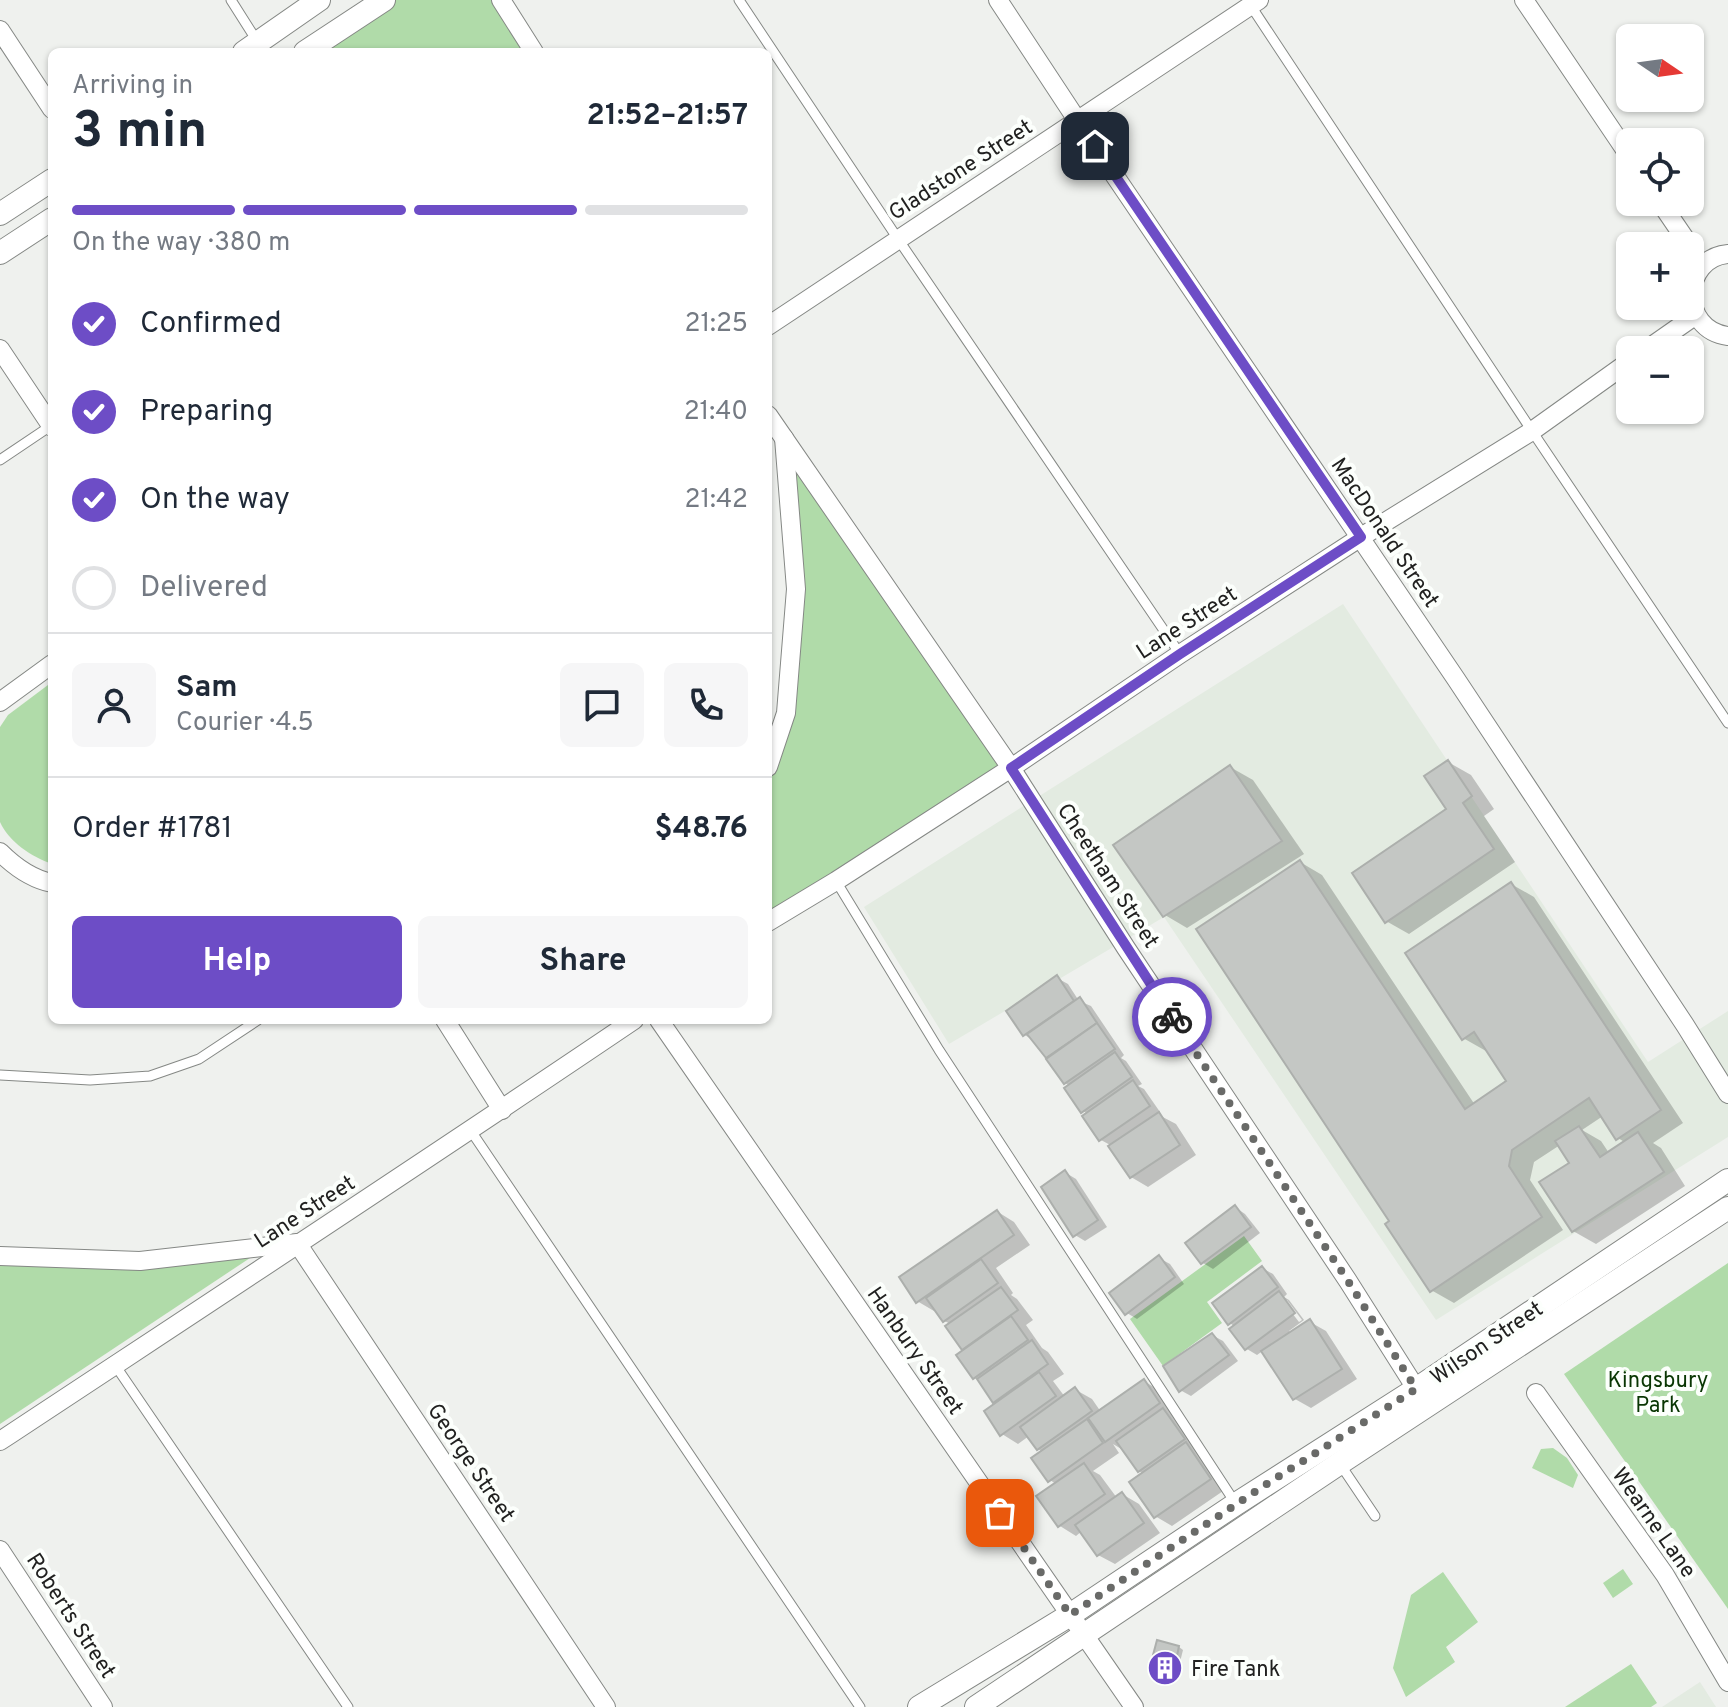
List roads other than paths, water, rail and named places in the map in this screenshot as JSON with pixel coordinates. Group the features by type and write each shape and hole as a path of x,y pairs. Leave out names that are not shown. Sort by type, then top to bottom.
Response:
{"street":[{"path":"251,47 319,0"},
{"path":"311,48 384,0"},
{"path":"501,0 531,48"},
{"name":"MacDonald Street","path":"998,0 1361,537 1728,1094"},
{"path":"1524,0 1616,136"},
{"name":"Gladstone Street","path":"772,323 1252,2"},
{"path":"0,30 48,103"},
{"path":"0,214 48,183"},
{"path":"0,253 48,222"},
{"path":"1704,264 1721,254 1728,254"},
{"path":"1666,336 1689,320"},
{"path":"1700,320 1718,335 1728,336"},
{"path":"0,349 48,420"},
{"name":"Lane Street","path":"772,920 1011,768 1361,537 1532,431 1616,371"},
{"name":"Cheetham Street","path":"772,420 1011,768 1126,948 1348,1281 1421,1398"},
{"path":"772,755 786,713 796,589 783,435"},
{"path":"0,702 48,667"},
{"path":"0,852 26,873 48,882"},
{"path":"448,1024 502,1110"},
{"name":"Lane Street","path":"0,1441 628,1024"},
{"name":"Hanbury Street","path":"662,1024 1134,1707"},
{"name":"Wilson Street","path":"1421,1398 1728,1180"},
{"name":"Wilson Street","path":"976,1707 1334,1454 1728,1208"},
{"path":"0,1256 140,1261 297,1243"},
{"name":"George Street","path":"297,1243 606,1707"},
{"name":"Wearne Lane","path":"1536,1393 1665,1575 1728,1682"},
{"name":"Wilson Street","path":"919,1707 1070,1615 1236,1504 1334,1454"},
{"name":"Roberts Street","path":"0,1550 103,1707"}],"lane":[{"path":"231,0 251,47"},
{"path":"739,0 771,48"},
{"path":"1252,2 1532,431 1728,723"},
{"path":"772,50 1180,654"},
{"path":"0,460 48,429"},
{"path":"836,881 939,1050 1236,1504"},
{"path":"0,1075 90,1080 150,1076 199,1059 252,1024"},
{"path":"471,1131 860,1707"},
{"path":"115,1365 348,1707"},
{"path":"1334,1454 1375,1516"}],"place":[{"name":"Fire Tank","path":"1165,1668"}],"park label":[{"name":"Kingsbury Park","path":"1658,1392"}]}
